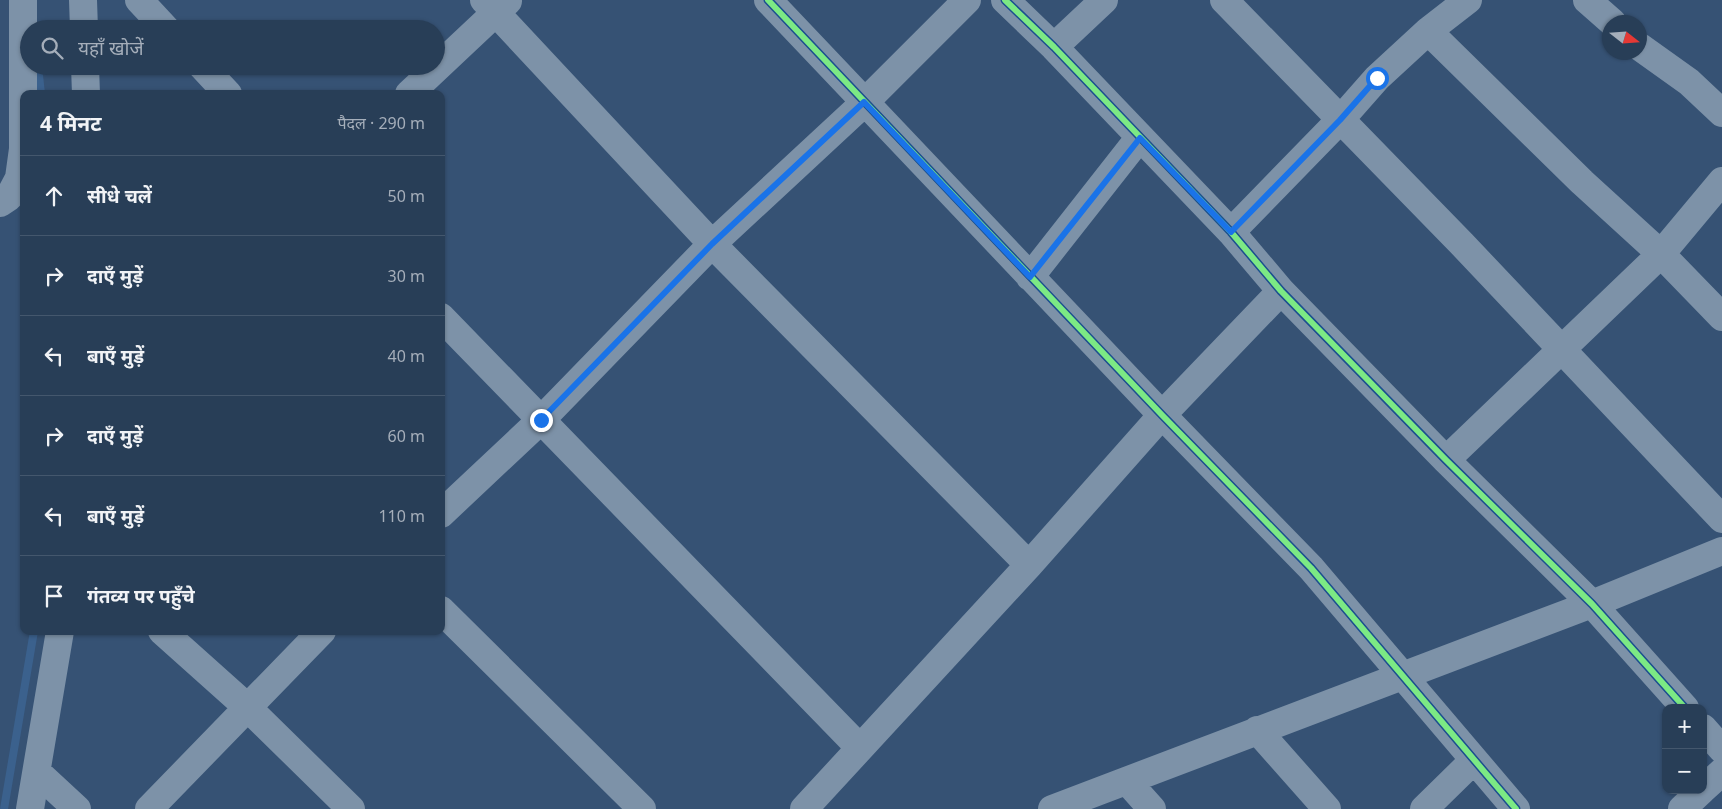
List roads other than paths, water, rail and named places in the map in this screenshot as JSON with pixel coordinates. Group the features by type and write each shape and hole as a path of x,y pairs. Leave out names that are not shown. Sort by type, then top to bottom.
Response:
{"street":[{"path":"23,0 23,20"},
{"path":"83,0 84,20"},
{"path":"139,0 158,20"},
{"path":"768,0 1030,277 1311,568 1404,675 1516,809"},
{"path":"445,510 541,420 712,244 864,102 967,0"},
{"path":"1005,0 1054,47 1231,232 1281,291 1446,460 1592,604 1681,704"},
{"path":"1054,47 1104,0"},
{"path":"1231,232 1340,120 1377,78 1428,31 1468,0"},
{"path":"1587,0 1604,15"},
{"path":"1235,3 1340,120 1462,244 1722,519"},
{"path":"445,57 496,4 712,244 1029,566"},
{"path":"1428,31 1582,182 1660,254 1722,317"},
{"path":"1647,52 1689,82 1722,113"},
{"path":"23,75 23,90"},
{"path":"85,75 86,90"},
{"path":"210,75 224,90"},
{"path":"414,90 428,75"},
{"path":"1030,277 1140,138"},
{"path":"0,203 9,196 19,178 20,171"},
{"path":"1446,460 1660,254 1722,181"},
{"path":"804,809 1029,566 1162,415 1281,291"},
{"path":"445,321 859,748"},
{"path":"1052,809 1592,604 1722,551"},
{"path":"445,614 642,809"},
{"path":"30,809 59,635"},
{"path":"166,635 247,707 351,809"},
{"path":"149,809 318,635"},
{"path":"1257,730 1327,809"},
{"path":"1707,732 1722,749"},
{"path":"1424,809 1474,760"},
{"path":"37,772 77,809"},
{"path":"1707,786 1722,772"},
{"path":"1127,781 1152,809"},
{"path":"1682,809 1699,794"}],"waterway":[{"path":"39,75 41,90"},
{"path":"4,809 33,635"}]}
